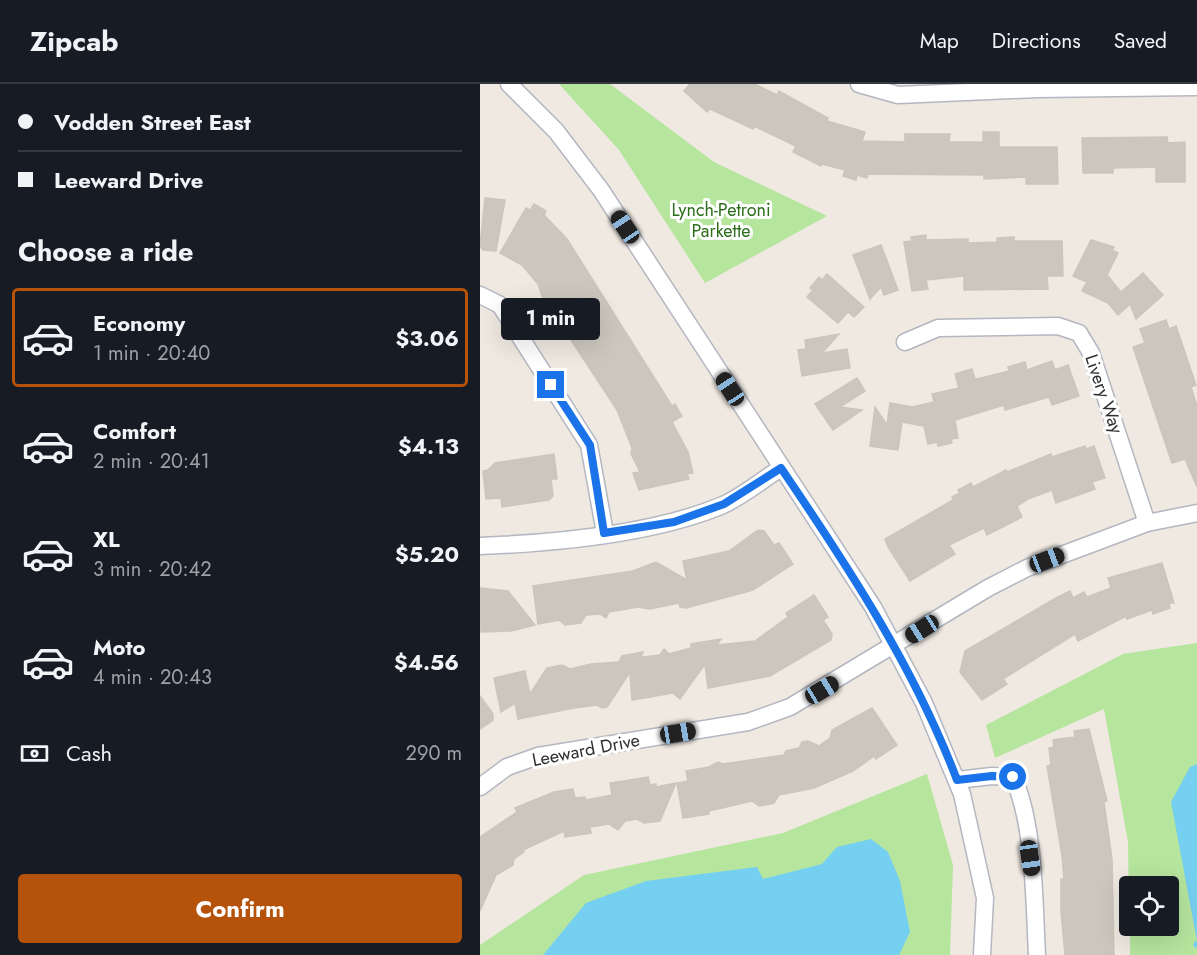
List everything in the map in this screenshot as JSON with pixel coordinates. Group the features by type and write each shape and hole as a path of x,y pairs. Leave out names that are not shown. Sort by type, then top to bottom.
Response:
{"street":[{"path":"509,84 556,131 589,173 848,568 894,646 942,741 957,780 985,898 982,955"},
{"path":"860,84 898,95 1037,86 1197,87"},
{"path":"480,295 500,305 590,445 604,533"},
{"name":"Livery Way","path":"905,342 938,328 1058,326 1079,333 1091,353 1147,523"},
{"path":"480,546 604,533 674,522 724,504 781,468"},
{"name":"Leeward Drive","path":"480,787 507,767 538,756 748,722 790,707 1028,567 1147,523 1197,513"},
{"path":"957,780 992,776 1013,777 1021,795 1033,879 1037,955"}],"green space":[{"name":"Lynch-Petroni Parkette","path":"559,84 610,84 714,162 827,216 705,283 619,150"},
{"path":"1197,643 1197,955 1130,955 1130,936 1179,936 1179,876 1128,876 1128,842 1104,709 995,758 986,725 1123,654"},
{"path":"927,774 953,865 950,955 480,955 480,945 584,875 783,833"}],"water":[{"path":"1197,764 1197,941 1171,802 1190,767"},
{"path":"871,839 888,852 900,881 910,932 899,955 543,955 586,903 646,881 757,867 763,879 822,864 837,847"}],"building":[{"path":"690,84 755,84 777,95 779,91 828,118 827,121 865,132 862,141 905,142 905,134 950,134 949,142 983,142 983,132 999,132 999,147 1057,147 1058,184 1026,184 1026,177 984,179 984,175 868,174 867,178 857,175 856,180 843,176 845,170 822,164 821,166 793,152 796,146 754,126 753,129 710,109 707,112 684,91"},
{"path":"1167,137 1168,143 1185,142 1185,182 1156,182 1156,167 1113,168 1113,173 1083,173 1082,138"},
{"path":"485,198 505,200 496,251 483,250 480,246"},
{"path":"534,204 546,211 544,215 567,239 672,406 675,404 682,416 672,422 688,452 693,473 687,474 689,479 639,490 633,473 640,472 631,454 632,448 617,410 542,296 538,284 522,265 500,253 526,208 530,210"},
{"path":"926,235 926,240 968,239 968,243 997,242 997,238 1014,237 1014,241 1062,241 1063,276 1047,276 1048,289 964,290 964,276 926,280 928,289 912,291 904,242 912,241 911,237"},
{"path":"1091,240 1114,247 1112,250 1118,253 1107,275 1121,292 1143,273 1163,295 1136,319 1130,304 1118,315 1108,303 1082,291 1087,282 1073,276"},
{"path":"881,245 898,290 884,295 881,287 870,299 853,255"},
{"path":"827,274 864,307 854,317 848,312 838,323 807,297 813,290 810,288 819,277 822,280"},
{"path":"1166,320 1169,329 1176,326 1196,385 1191,387 1197,406 1197,487 1185,459 1172,463 1133,347 1145,343 1140,329"},
{"path":"839,334 822,353 847,349 850,368 802,376 798,350 806,349 805,340"},
{"path":"1052,361 1055,370 1068,365 1079,396 1052,405 1049,397 1005,410 1004,405 955,420 958,438 951,439 952,443 938,446 937,442 928,444 924,426 902,422 898,450 870,446 875,407 887,425 890,403 912,407 934,402 932,394 959,388 955,374 972,369 975,379 1009,371 1008,367 1025,362 1027,370"},
{"path":"857,378 865,391 840,407 862,410 833,430 815,404"},
{"path":"1085,446 1086,449 1094,446 1105,478 1092,482 1095,489 1056,503 1052,490 1028,499 1017,506 1022,517 987,535 984,528 949,545 955,554 910,581 888,547 885,539 953,500 952,497 960,493 958,490 971,483 973,487 1006,470 1007,472 1051,454 1052,457"},
{"path":"554,454 557,479 551,479 553,496 549,500 502,507 501,498 486,499 483,471 488,470 495,463"},
{"path":"758,530 764,531 774,545 779,543 793,564 753,590 686,608 680,607 679,603 650,609 638,607 609,612 606,618 600,614 586,615 581,623 565,625 559,620 538,624 533,586 633,571 656,562 687,580 683,561 729,551"},
{"path":"1162,563 1174,603 1169,603 1170,608 1153,614 1152,610 1127,619 1126,616 1078,641 1075,634 1003,679 1007,684 982,700 960,672 965,651 1056,598 1070,591 1073,598 1084,592 1087,597 1111,588 1108,578"},
{"path":"480,588 508,591 535,625 511,631 481,632"},
{"path":"814,595 828,617 823,620 832,634 831,640 770,676 708,688 705,664 680,699 673,693 632,700 630,672 607,707 602,708 597,705 574,708 518,719 515,703 501,712 494,678 525,671 530,694 547,668 562,665 570,669 591,664 619,662 622,656 643,652 641,656 644,657 660,655 664,649 669,654 691,648 691,644 721,639 717,645 755,641 788,617 786,613"},
{"path":"480,696 493,714 493,720 480,729"},
{"path":"872,708 897,745 876,759 874,756 853,771 814,788 779,795 774,803 759,806 752,801 709,811 709,814 683,818 677,783 688,781 686,771 709,767 718,762 723,764 784,755 786,751 799,748 802,742 808,741 819,746 830,738 832,730"},
{"path":"1089,729 1107,801 1104,802 1112,859 1114,955 1065,955 1061,911 1061,879 1064,879 1062,856 1047,766 1051,765 1049,748 1054,747 1053,740 1075,737 1074,731"},
{"path":"648,777 650,785 656,784 656,787 676,783 660,821 644,823 637,819 625,821 618,830 609,824 590,827 591,833 565,837 564,831 523,850 524,852 514,859 513,865 496,875 480,911 480,837 517,812 515,808 554,792 573,789 575,798 585,797 586,800 612,795 610,783"}],"route":[{"path":"551,385 590,445 604,533 674,522 724,504 781,468 881,620 924,703 957,780 992,776 1013,777"}]}
